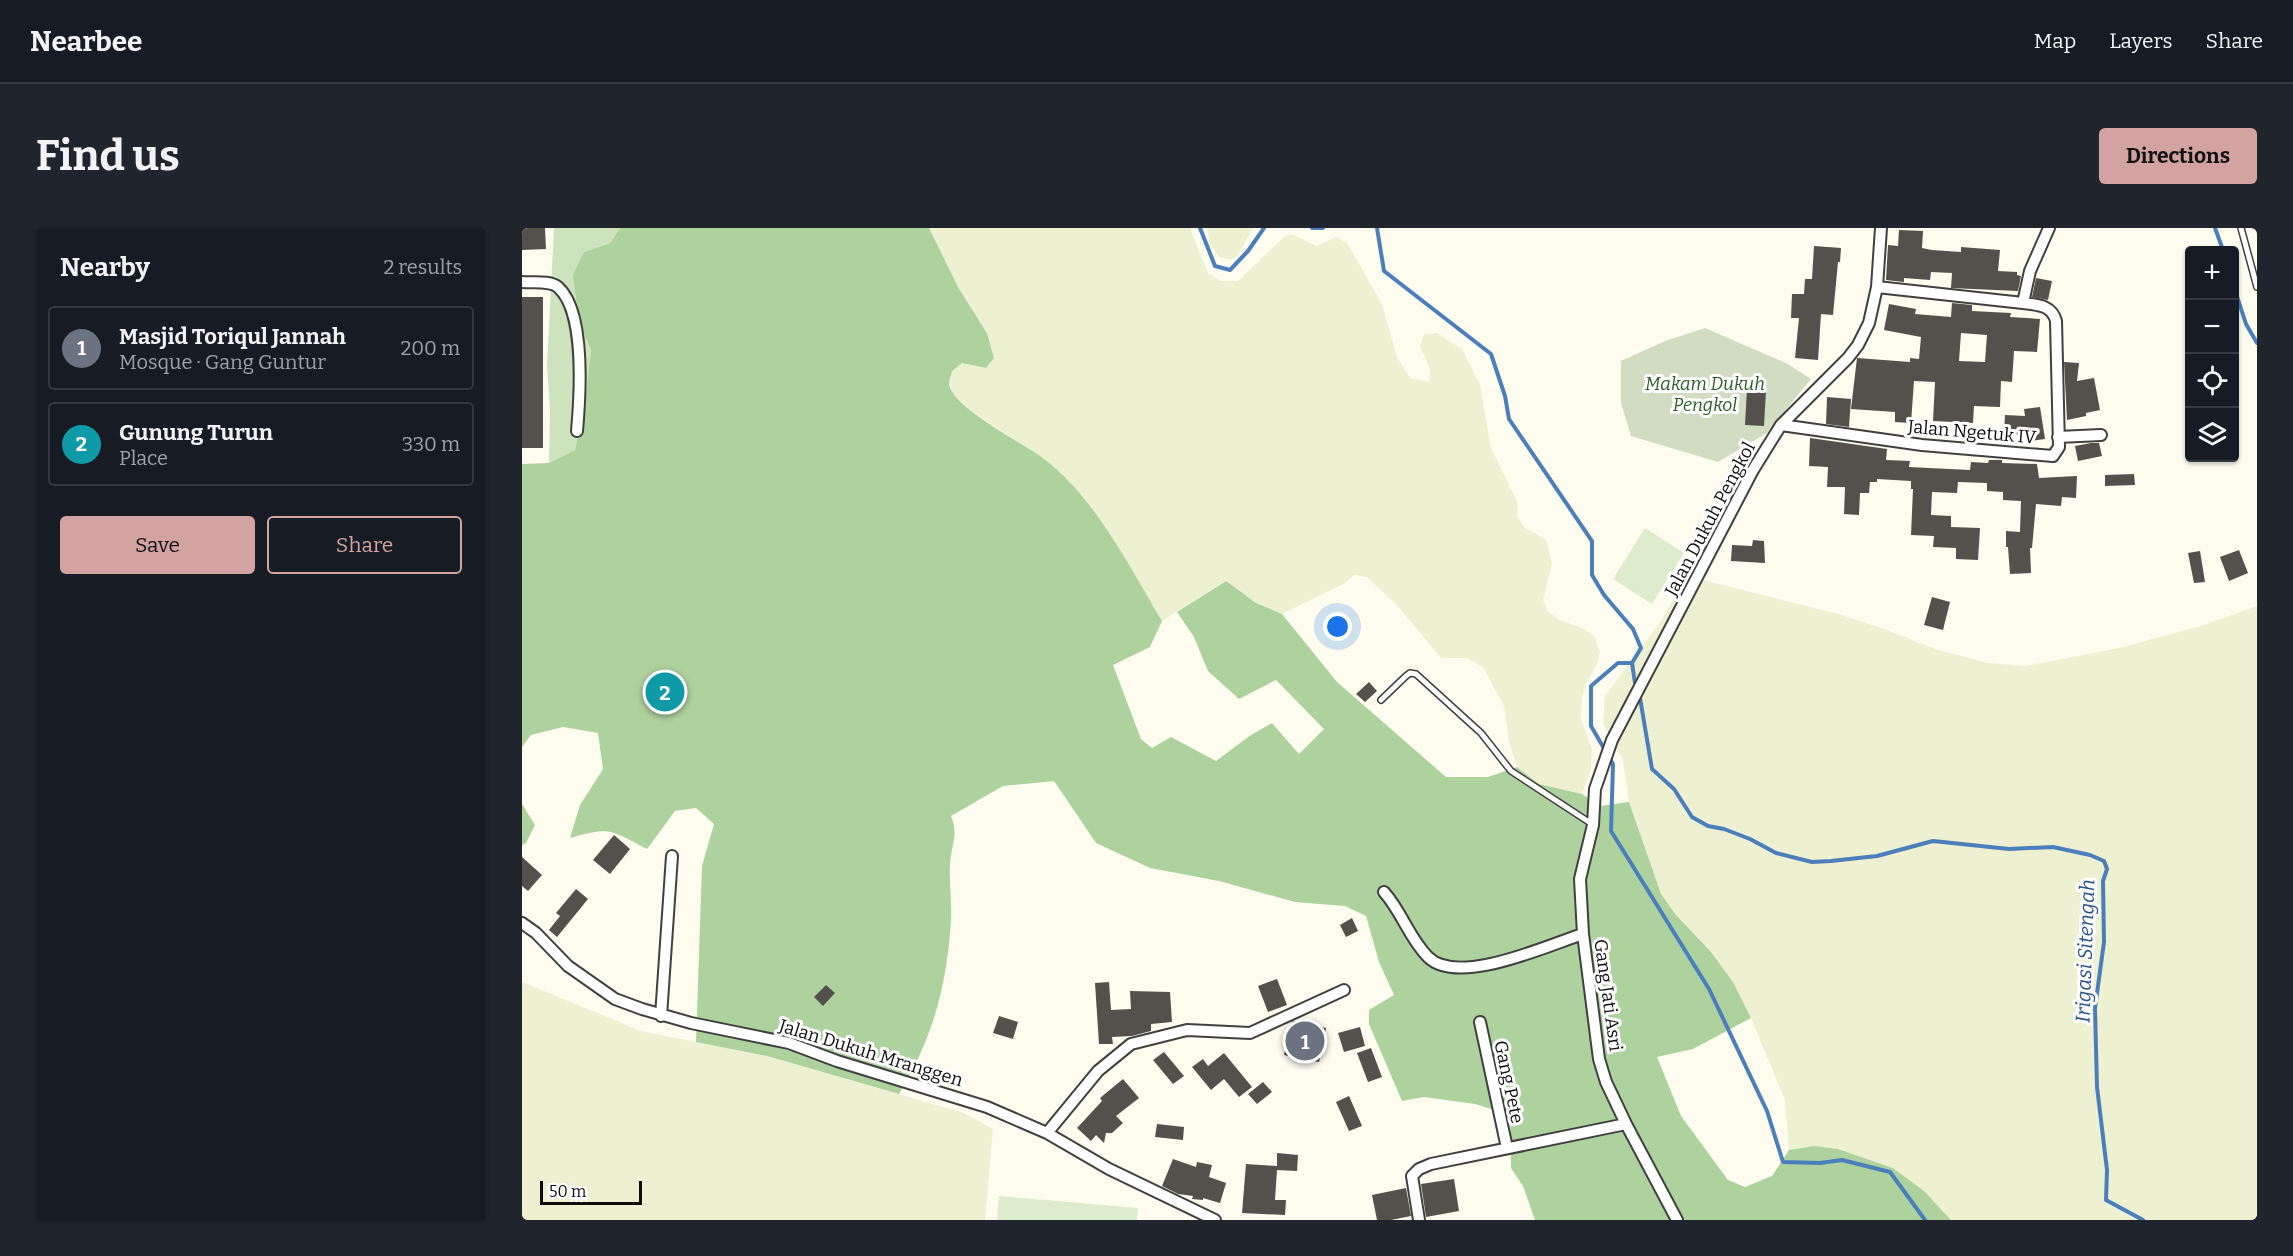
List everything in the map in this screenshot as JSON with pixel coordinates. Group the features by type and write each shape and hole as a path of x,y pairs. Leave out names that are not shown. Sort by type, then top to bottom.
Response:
{"street":[{"name":"Jalan Dukuh Pengkol","path":"1604,760 1612,740 1753,470 1781,425 1848,358 1858,345 1869,323 1877,287 1881,228"},
{"path":"1877,287 2023,303 2031,271 2049,228"},
{"path":"522,282 555,284 569,305 576,331 580,367 578,431"},
{"name":"Jalan Ngetuk IV","path":"1781,425 1922,445 2053,456 2059,447 2056,321 2054,313 2046,306 2023,303"},
{"path":"2058,437 2101,435"},
{"name":"Gang Jati Asri","path":"1604,760 1595,789 1593,825 1580,879 1583,934 1599,1059 1606,1082 1626,1124 1677,1220"},
{"path":"661,1016 672,856"},
{"path":"1384,892 1392,901 1413,939 1427,956 1435,964 1447,967 1494,963 1583,934"},
{"name":"Jalan Dukuh Mranggen","path":"522,923 536,933 568,966 615,999 661,1016 789,1043 871,1072 969,1100 1047,1133 1110,1169 1215,1220"},
{"path":"1047,1133 1098,1071 1131,1044 1187,1030 1250,1033 1344,990"},
{"name":"Gang Pete","path":"1480,1022 1507,1148"},
{"name":"Gang Pete","path":"1419,1220 1413,1176 1419,1169 1431,1164 1626,1124"}],"lane":[{"path":"2241,228 2257,287"},
{"path":"1381,700 1410,673 1416,674 1481,733 1511,771 1593,825"}],"green space":[{"path":"554,228 620,228 610,243 584,252 579,322 591,350 585,400 575,450 549,463 550,411 547,365"},
{"path":"620,228 929,228 959,289 987,333 994,358 986,368 962,363 952,371 949,384 953,394 991,425 1044,459 1079,493 1110,534 1162,621 1150,647 1113,665 1141,739 1152,748 1171,737 1216,761 1251,735 1272,723 1299,754 1324,729 1276,680 1239,699 1208,671 1194,637 1177,612 1226,581 1256,603 1282,614 1337,682 1446,777 1488,777 1517,767 1539,784 1582,794 1600,806 1629,802 1661,894 1676,915 1711,952 1733,982 1751,1018 1693,1049 1657,1057 1681,1116 1728,1180 1745,1187 1772,1176 1789,1150 1814,1146 1838,1149 1893,1168 1924,1191 1951,1220 1535,1220 1523,1186 1511,1168 1510,1115 1475,1104 1424,1097 1402,1101 1369,1024 1369,1010 1394,995 1379,962 1366,916 1345,906 1295,902 1219,881 1150,868 1096,843 1054,781 1003,786 951,816 954,835 950,865 951,920 942,989 921,1052 899,1094 767,1056 696,1042 702,866 714,824 696,808 675,811 647,849 610,832 594,832 570,838 580,805 603,769 598,733 563,727 531,735 522,747 522,464 549,463 575,450 585,400 591,350 579,322 573,275 584,252 610,243"},
{"path":"929,228 1190,228 1208,273 1221,281 1238,281 1285,236 1291,234 1317,246 1336,237 1347,243 1382,304 1397,357 1410,378 1429,382 1430,369 1420,346 1424,334 1437,333 1462,349 1480,385 1491,448 1518,503 1517,516 1524,527 1546,540 1552,563 1543,600 1548,612 1594,636 1600,652 1582,698 1581,719 1592,749 1591,769 1582,794 1539,784 1517,767 1509,742 1504,706 1483,667 1467,658 1441,658 1397,605 1367,577 1354,575 1345,583 1282,614 1256,603 1225,581 1162,621 1115,545 1089,507 1071,486 1043,458 972,412 953,395 949,383 951,371 962,363 986,368 994,358 987,333 959,289"},
{"path":"1207,228 1253,228 1238,255 1233,259 1227,259 1220,257 1211,247"},
{"name":"Makam Dukuh Pengkol","path":"1705,328 1786,363 1811,379 1767,433 1718,462 1631,436 1621,403 1621,361 1665,341"},
{"path":"1645,528 1684,553 1652,604 1613,579"},
{"path":"1690,572 1707,581 1838,614 1935,649 1988,663 2026,666 2119,648 2201,626 2257,606 2257,1220 1951,1220 1924,1191 1893,1168 1838,1149 1814,1146 1789,1150 1785,1100 1751,1018 1733,982 1711,952 1676,915 1661,894 1629,802 1623,760 1603,723 1605,696 1659,624"},
{"path":"522,804 535,825 526,843 522,845"},
{"path":"522,982 641,1031 767,1056 964,1113 993,1129 985,1220 522,1220"},
{"path":"999,1196 1138,1208 1137,1220 997,1220"}],"building":[{"path":"522,228 545,228 546,249 522,250"},
{"path":"1899,230 1923,231 1922,248 1932,250 1961,252 1961,247 2000,250 1998,271 2017,272 2017,275 2021,276 2018,291 1951,288 1952,273 1931,272 1930,280 1904,278 1904,282 1886,280 1888,245 1898,246"},
{"path":"1814,246 1841,248 1833,315 1821,314 1818,360 1795,358 1799,318 1791,318 1792,294 1804,294 1805,279 1812,279"},
{"path":"2036,278 2052,281 2048,300 2032,297"},
{"path":"522,297 543,297 543,448 522,448"},
{"path":"1952,303 1972,305 1972,311 2011,313 2010,317 2040,319 2037,352 2014,351 2012,382 2001,381 2000,407 1974,406 1973,423 1933,421 1935,382 1914,381 1911,423 1895,422 1895,412 1851,409 1857,358 1910,362 1910,358 1919,359 1921,337 1884,330 1889,304 1916,309 1915,314 1951,317","holes":["1961,333 1987,335 1985,362 1959,361"]},
{"path":"2064,362 2079,363 2077,381 2094,378 2100,410 2067,420"},
{"path":"1747,389 1766,391 1764,426 1745,425"},
{"path":"1827,397 1851,399 1849,427 1826,424"},
{"path":"2040,407 2045,439 2029,441 2028,435 2004,434 2005,415 2025,416 2024,409"},
{"path":"1810,438 1887,449 1886,460 1910,461 1909,467 1970,470 1971,462 1988,463 1989,460 2002,460 2002,463 2037,464 2039,478 2077,476 2076,498 2062,497 2061,506 2036,504 2032,548 2030,548 2031,573 2010,574 2006,531 2020,532 2021,501 2003,500 2003,492 1987,491 1987,483 1958,482 1957,493 1932,492 1931,515 1951,516 1951,527 1980,528 1978,560 1956,559 1956,548 1933,547 1934,536 1911,535 1913,489 1911,489 1911,481 1877,479 1877,482 1870,482 1869,493 1860,493 1859,515 1844,514 1845,487 1827,487 1828,467 1809,466"},
{"path":"2099,443 2102,456 2078,461 2075,446"},
{"path":"2134,474 2135,485 2105,486 2105,475"},
{"path":"1753,540 1764,541 1765,563 1731,561 1732,545 1752,546"},
{"path":"2239,550 2248,573 2229,581 2220,557"},
{"path":"2200,551 2205,582 2194,583 2188,553"},
{"path":"1932,597 1950,602 1943,630 1924,625"},
{"path":"1369,682 1377,691 1365,702 1356,694"},
{"path":"614,835 630,849 610,874 593,860"},
{"path":"522,857 542,875 528,891 522,886"},
{"path":"576,889 588,899 557,937 549,930 560,916 556,913"},
{"path":"1352,918 1358,931 1346,937 1340,925"},
{"path":"1277,979 1287,1005 1268,1012 1258,986"},
{"path":"1109,982 1111,1010 1131,1009 1130,991 1170,992 1172,1022 1151,1024 1151,1031 1132,1036 1112,1037 1113,1044 1099,1044 1095,983"},
{"path":"826,985 835,993 823,1006 814,997"},
{"path":"999,1016 1018,1022 1013,1039 993,1033"},
{"path":"1294,1021 1326,1028 1319,1062 1284,1055"},
{"path":"1360,1027 1365,1046 1344,1052 1338,1033"},
{"path":"1371,1048 1382,1077 1368,1082 1357,1053"},
{"path":"1164,1052 1184,1076 1173,1084 1153,1060"},
{"path":"1224,1053 1252,1087 1239,1097 1224,1079 1211,1090 1192,1067 1203,1059 1208,1066"},
{"path":"1123,1079 1139,1098 1116,1116 1123,1123 1112,1133 1106,1133 1104,1143 1096,1135 1091,1141 1077,1128 1102,1101 1100,1098"},
{"path":"1263,1082 1272,1092 1257,1104 1248,1094"},
{"path":"1349,1096 1362,1126 1349,1131 1336,1102"},
{"path":"1157,1124 1184,1127 1183,1140 1155,1137"},
{"path":"1277,1153 1298,1155 1297,1171 1277,1170 1275,1200 1286,1200 1285,1215 1242,1213 1246,1164 1277,1166"},
{"path":"1173,1159 1196,1167 1197,1162 1212,1165 1209,1177 1226,1183 1220,1203 1203,1198 1203,1200 1192,1199 1193,1196 1178,1194 1162,1186"},
{"path":"1454,1179 1459,1211 1426,1217 1421,1184"},
{"path":"1406,1188 1411,1216 1377,1220 1372,1195"}],"waterway":[{"path":"1200,228 1215,266 1230,270 1248,251 1264,228"},
{"path":"1312,228 1323,228"},
{"path":"1377,228 1384,271 1491,354 1505,396 1509,419 1592,541 1592,575 1604,595 1633,629 1641,648 1632,663 1618,663 1591,686 1591,726 1613,764 1611,831 1709,989 1767,1111 1783,1162 1820,1163 1842,1160 1890,1172 1925,1220"},
{"path":"2215,228 2222,246"},
{"path":"2238,300 2246,324 2257,343"},
{"name":"Irigasi Sitengah","path":"1632,663 1635,683"},
{"name":"Irigasi Sitengah","path":"1640,698 1652,769 1674,789 1692,817 1708,826 1724,829 1750,839 1776,853 1812,862 1831,861 1877,856 1933,841 2009,849 2053,847 2090,855 2104,861 2107,869 2103,881 2104,942 2095,1008 2097,1087 2107,1170 2106,1200 2143,1220"}],"place":[{"name":"Gunung Turun","path":"665,692"},
{"name":"Masjid Toriqul Jannah","path":"1305,1041"}]}
